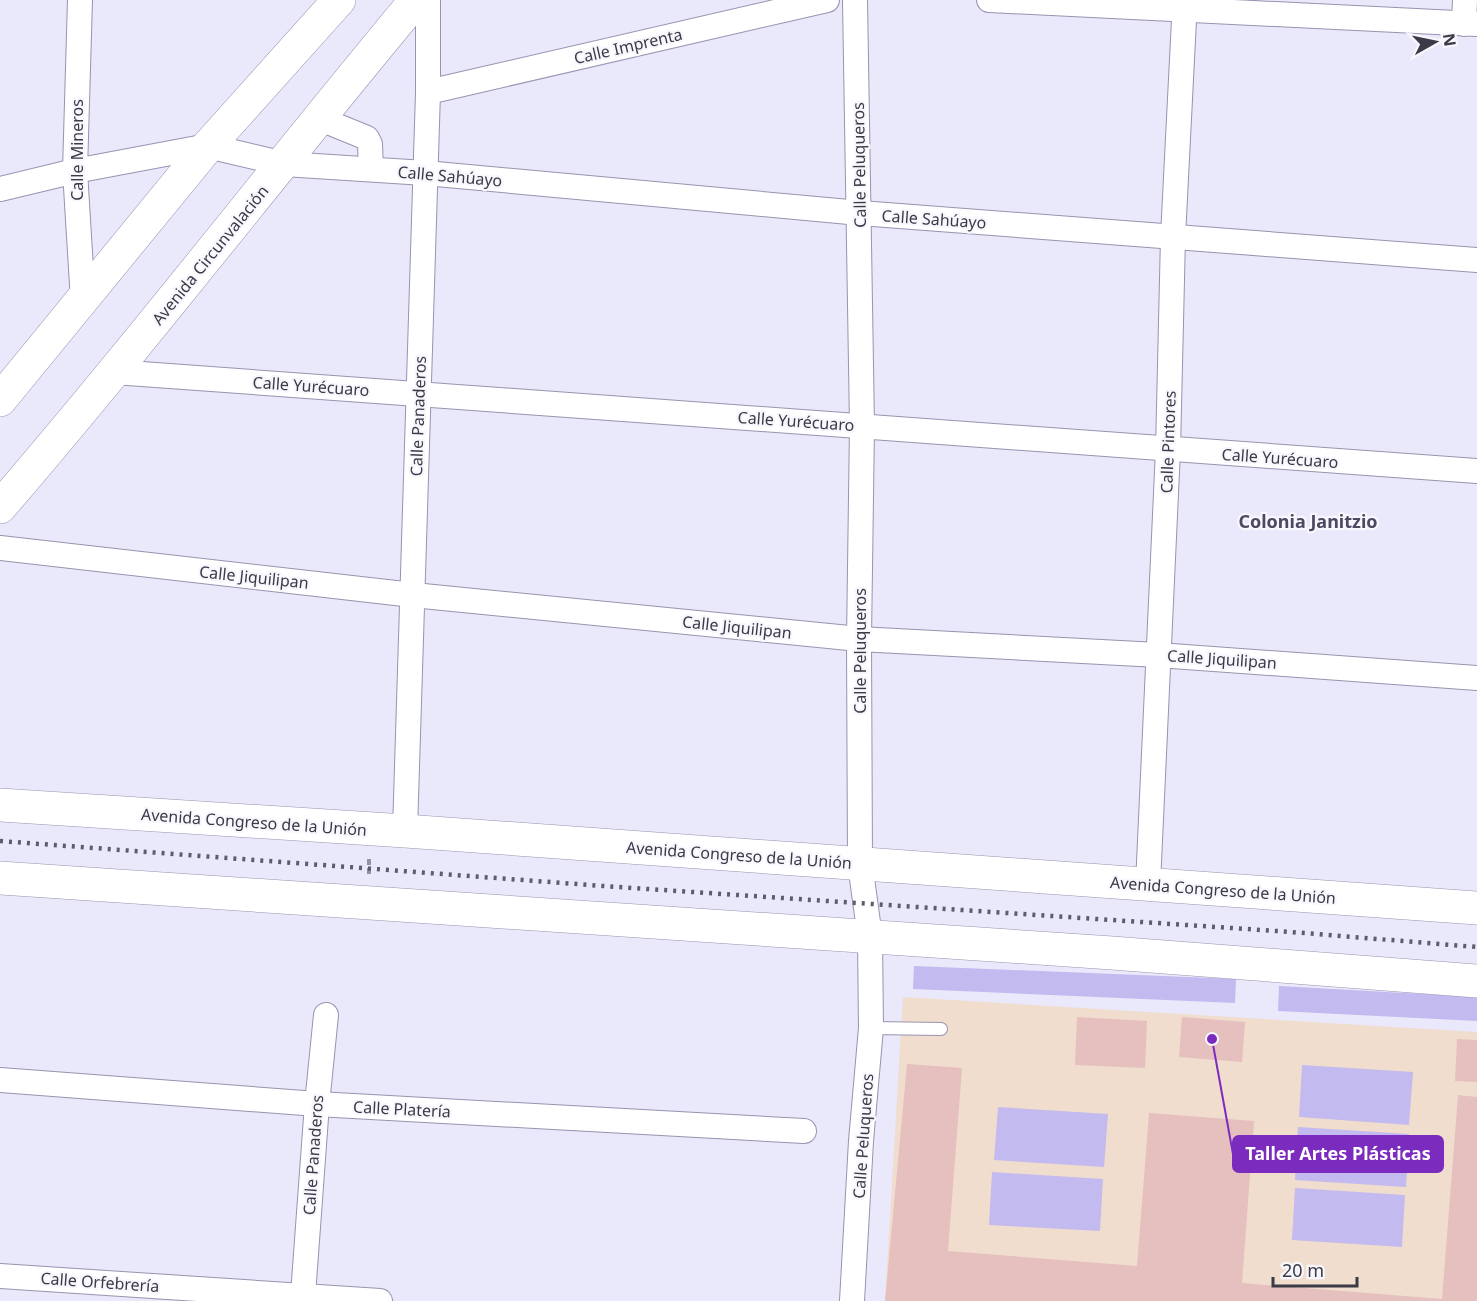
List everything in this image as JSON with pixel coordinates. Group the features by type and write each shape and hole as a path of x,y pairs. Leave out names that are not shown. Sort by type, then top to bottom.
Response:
{"main road":[{"path":"0,400 208,146 339,0"},
{"name":"Avenida Circunvalación","path":"0,507 114,372 416,0"},
{"name":"Avenida Congreso de la Unión","path":"0,805 405,831 1477,909"},
{"path":"0,878 1477,981"}],"street":[{"name":"Calle Mineros","path":"80,0 75,171 83,301"},
{"name":"Calle Panaderos","path":"405,831 428,92 428,0"},
{"name":"Calle Imprenta","path":"428,92 827,0"},
{"name":"Calle Peluqueros","path":"852,1301 861,1141 871,1028 870,937 860,864 859,639 862,426 855,0"},
{"path":"989,0 1469,16"},
{"name":"Calle Pintores","path":"1148,884 1168,450 1173,237 1185,5"},
{"path":"318,118 367,138 370,144 371,169"},
{"path":"0,189 75,171 208,146 284,164"},
{"name":"Calle Sahúayo","path":"284,164 425,173 860,213 1477,260"},
{"name":"Calle Yurécuaro","path":"114,372 1477,471"},
{"name":"Calle Jiquilipan","path":"0,548 412,595 859,639 1158,654 1477,678"},
{"name":"Calle Panaderos","path":"303,1295 326,1015"},
{"name":"Calle Platería","path":"0,1080 317,1104 804,1131"},
{"name":"Calle Orfebrería","path":"0,1276 380,1301"}],"lane":[{"path":"871,1028 941,1029"}],"path":[{"path":"368,904 370,830"}],"shaded area":[{"path":"914,966 1236,979 1235,1003 913,989"},
{"path":"1279,986 1477,997 1477,1021 1278,1011"},
{"path":"903,997 1477,1032 1477,1301 885,1301"},
{"path":"1302,1065 1413,1072 1409,1125 1299,1117"},
{"path":"998,1107 1108,1114 1104,1167 994,1160"},
{"path":"1298,1127 1409,1134 1406,1187 1295,1180"},
{"path":"992,1172 1103,1179 1100,1231 989,1225"},
{"path":"1295,1188 1405,1195 1402,1247 1292,1240"}],"building":[{"path":"1077,1017 1147,1021 1145,1068 1075,1065"},
{"path":"1182,1017 1245,1022 1242,1062 1179,1057"},
{"path":"1457,1039 1477,1040 1477,1082 1455,1081"},
{"path":"907,1064 962,1068 948,1251 1137,1266 1149,1113 1254,1121 1242,1283 1442,1299 1458,1095 1477,1097 1477,1301 885,1301"}],"railway":[{"path":"0,841 1477,947"}],"place":[{"name":"Taller Artes Plásticas","path":"1212,1039"}],"district":[{"name":"Colonia Janitzio","path":"1308,521"}]}
